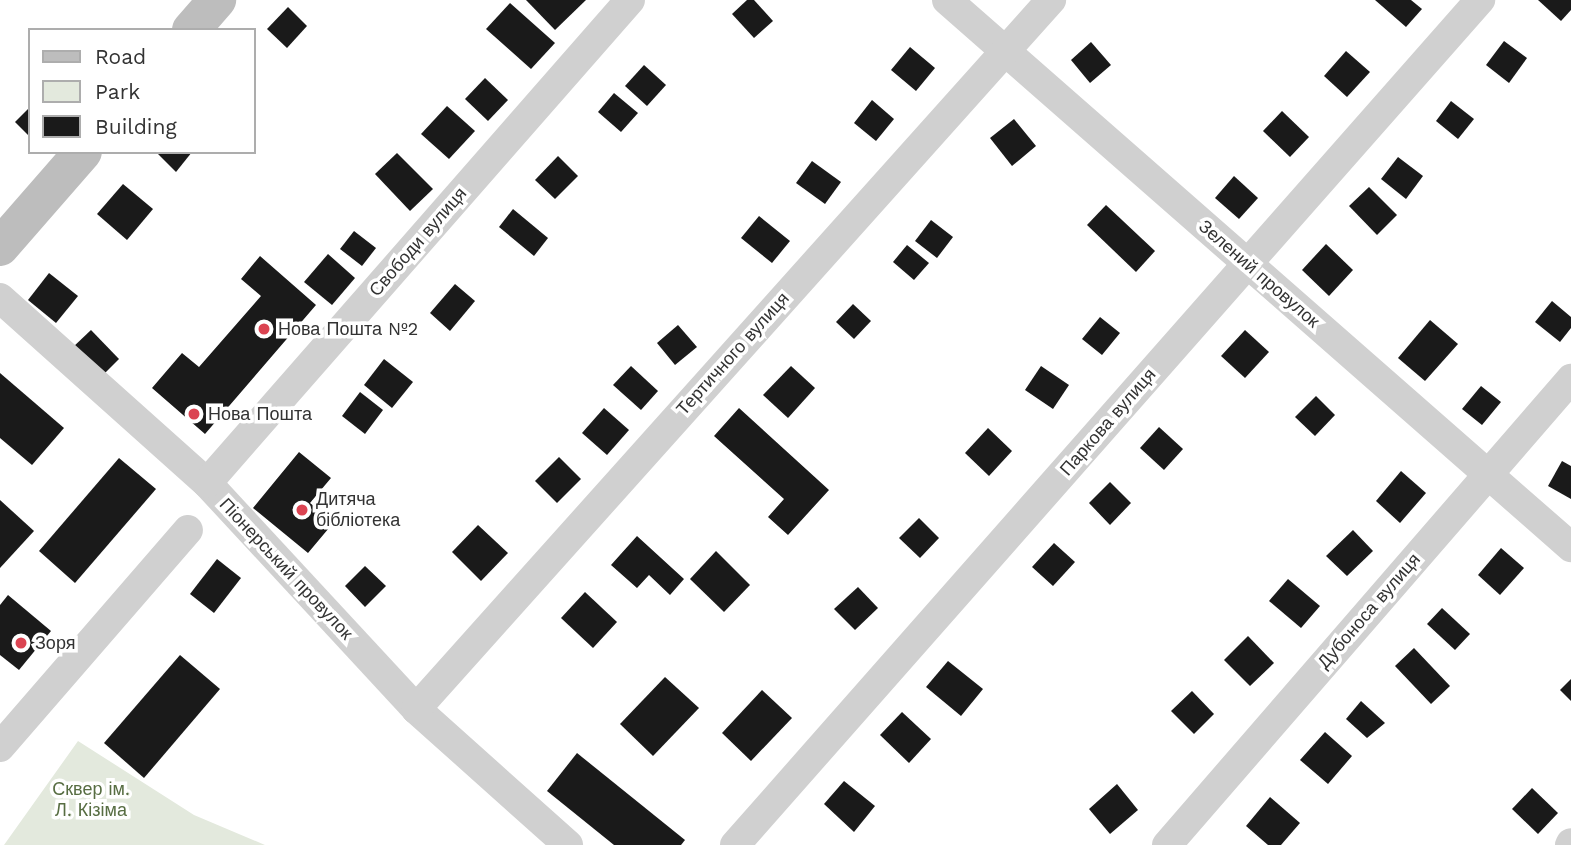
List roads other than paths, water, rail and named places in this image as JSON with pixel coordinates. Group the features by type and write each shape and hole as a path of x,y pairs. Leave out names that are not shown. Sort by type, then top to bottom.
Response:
{"main road":[{"path":"193,28 217,0"},
{"path":"0,247 81,154"}],"street":[{"name":"Свободи вулиця","path":"207,483 630,0"},
{"name":"Зелений провулок","path":"947,0 1003,52 1571,547"},
{"name":"Тертичного вулиця","path":"416,709 1051,0"},
{"name":"Паркова вулиця","path":"735,845 1480,0"},
{"name":"Піонерський провулок","path":"0,298 207,483 416,709 568,845"},
{"name":"Дубоноса вулиця","path":"1167,845 1571,379"},
{"path":"0,747 188,530"}],"place":[{"name":"Нова Пошта №2","path":"264,329"},
{"name":"Нова Пошта","path":"194,414"},
{"name":"Дитяча бібліотека","path":"302,510"},
{"name":"Зоря","path":"21,643"}],"park label":[{"name":"Сквер ім. Л. Кізіма","path":"91,800"}]}
